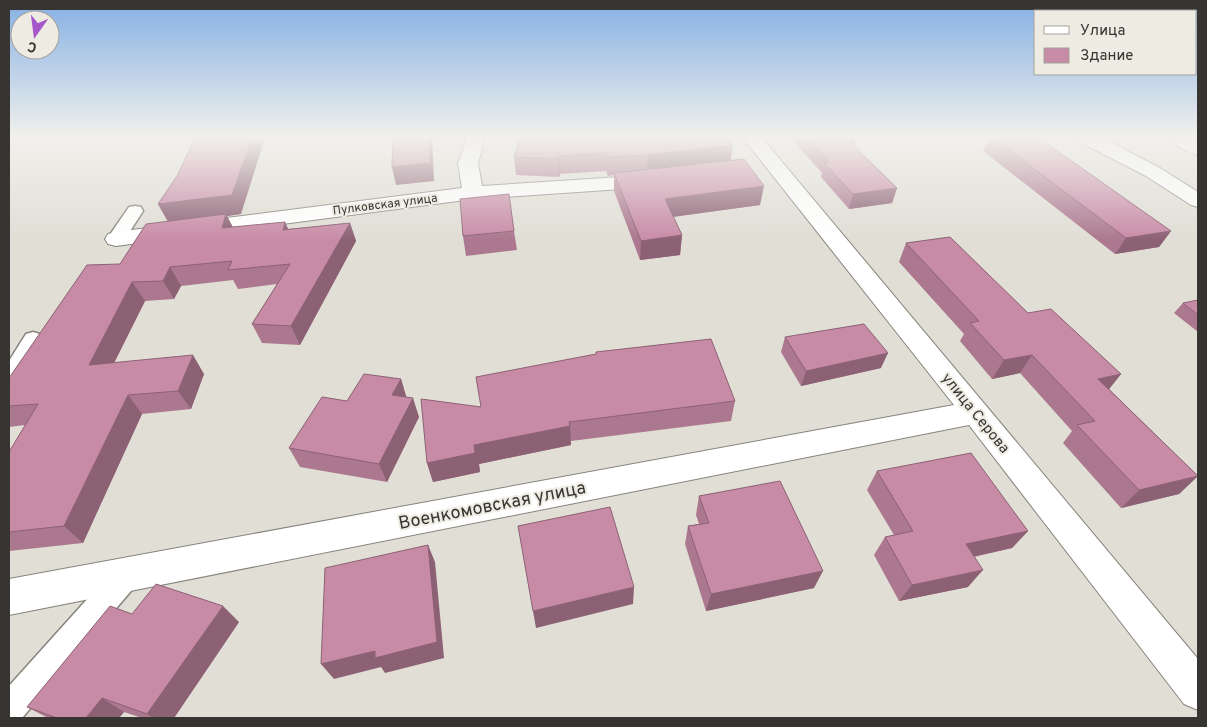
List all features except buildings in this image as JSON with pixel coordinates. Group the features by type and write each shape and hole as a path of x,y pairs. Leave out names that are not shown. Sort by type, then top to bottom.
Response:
{"street":[{"path":"469,172 473,193"},
{"name":"улица Серова","path":"769,172 976,412 1198,690"},
{"path":"1153,172 1198,201"},
{"name":"Пулковская улица","path":"116,239 473,193 667,179"},
{"name":"Военкомовская улица","path":"9,597 976,412"}],"lane":[{"path":"116,239 135,211"},
{"path":"11,372 33,339"},
{"path":"9,709 128,575"}]}
